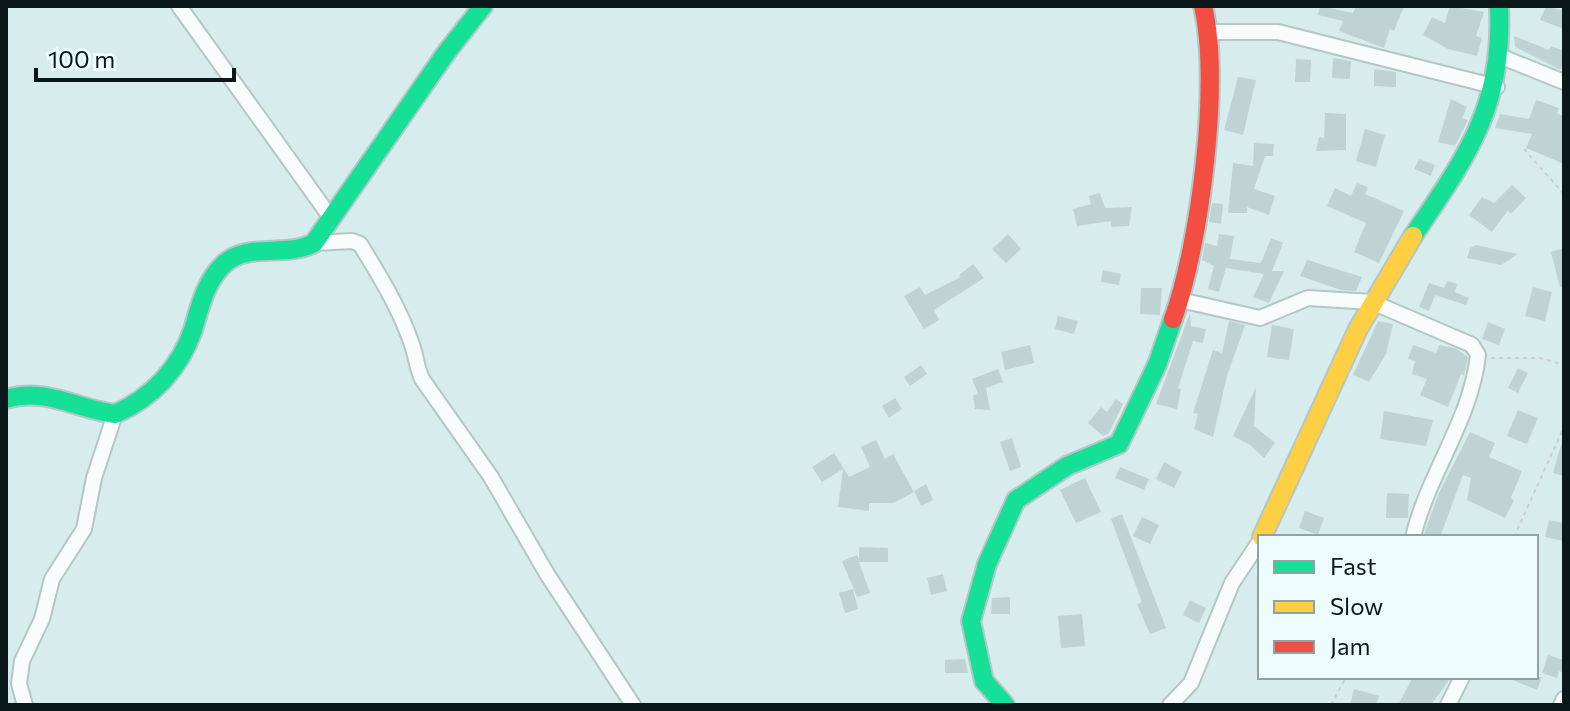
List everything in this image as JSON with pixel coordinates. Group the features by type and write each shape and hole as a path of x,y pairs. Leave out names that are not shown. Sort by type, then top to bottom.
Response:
{"street":[{"path":"179,6 331,218"},
{"path":"314,243 446,53 483,6"},
{"path":"1005,705 984,681 971,621 987,564 1016,500 1067,466 1119,444 1157,365 1180,300 1205,166 1209,32 1203,6"},
{"path":"1263,535 1308,429 1372,302 1479,133 1497,87 1502,57 1499,6"},
{"path":"1209,32 1278,32 1497,87"},
{"path":"1502,57 1564,82"},
{"path":"25,705 19,684 22,661 42,619 52,579 84,529 94,478 115,414 159,385 178,367 210,286 222,265 249,251 296,251 314,243 352,241 360,244 388,290 412,343 415,364 422,379 491,477 547,574 633,705"},
{"path":"1180,300 1260,318 1308,298 1372,302 1469,342 1478,355 1467,406 1433,478 1414,535"},
{"path":"6,399 33,394 55,397 115,414"},
{"path":"1170,705 1191,683 1232,583 1258,544"},
{"path":"1448,705 1461,679"},
{"path":"1561,705 1564,699"}],"path":[{"path":"1524,149 1564,194"},
{"path":"1478,355 1540,358 1564,365"},
{"path":"1515,535 1564,427"},
{"path":"1331,705 1345,679"}],"building":[{"path":"1320,6 1353,13 1356,6 1404,6 1394,31 1390,29 1384,48 1339,31 1343,21 1318,15"},
{"path":"1450,6 1484,12 1476,36 1482,38 1477,56 1448,49 1423,35 1432,17 1445,23"},
{"path":"1546,6 1564,11 1564,29 1540,20"},
{"path":"1514,36 1549,50 1551,46 1564,51 1561,70 1515,47"},
{"path":"1333,58 1351,61 1350,79 1332,78"},
{"path":"1296,59 1311,60 1310,82 1295,82"},
{"path":"1374,69 1396,72 1396,87 1374,86"},
{"path":"1238,77 1256,80 1243,135 1224,130"},
{"path":"1451,99 1467,107 1462,118 1468,120 1455,146 1438,142"},
{"path":"1536,100 1559,108 1557,113 1564,117 1564,164 1526,148 1532,134 1495,128 1500,114 1529,119"},
{"path":"1325,113 1346,114 1346,150 1316,151 1319,137 1324,138"},
{"path":"1365,129 1385,135 1376,167 1356,161"},
{"path":"1254,143 1274,144 1273,156 1265,156 1254,189 1275,196 1269,215 1247,207 1247,213 1228,213 1233,163 1253,166"},
{"path":"1419,159 1435,165 1431,176 1414,169"},
{"path":"1357,183 1368,187 1365,194 1404,211 1379,263 1354,252 1366,223 1327,206 1335,188 1351,196"},
{"path":"1512,185 1526,198 1511,214 1508,210 1492,232 1469,215 1482,197 1494,203"},
{"path":"1100,193 1105,208 1132,207 1129,226 1111,227 1111,221 1077,226 1073,209 1091,204 1089,196"},
{"path":"1212,203 1223,204 1221,224 1209,222"},
{"path":"1008,234 1021,249 1006,263 992,249"},
{"path":"1219,234 1234,236 1230,259 1261,263 1271,238 1283,243 1272,271 1284,271 1269,303 1253,297 1264,274 1226,268 1219,292 1208,289 1214,266 1202,260 1205,243 1217,246"},
{"path":"1476,245 1518,254 1501,265 1467,258 1470,248"},
{"path":"1564,248 1564,287 1560,287 1551,252"},
{"path":"1307,260 1362,277 1356,291 1341,290 1300,276"},
{"path":"973,264 984,278 934,310 939,320 924,329 904,296 920,287 925,295 961,277 959,275"},
{"path":"1103,270 1121,274 1119,285 1101,282"},
{"path":"1447,281 1457,284 1455,292 1469,298 1466,305 1435,295 1429,311 1419,307 1429,283 1444,288"},
{"path":"1533,287 1552,292 1545,321 1525,316"},
{"path":"1141,288 1162,288 1160,315 1140,314"},
{"path":"1190,313 1191,326 1206,329 1203,343 1193,341 1178,388 1181,389 1177,409 1156,404"},
{"path":"1058,316 1078,321 1074,334 1055,329"},
{"path":"1229,321 1245,325 1227,376 1213,437 1194,429 1198,414 1193,413 1213,350 1222,353"},
{"path":"1378,321 1393,324 1386,354 1369,382 1353,375"},
{"path":"1488,322 1505,329 1499,345 1482,339"},
{"path":"1272,325 1294,329 1289,360 1267,357"},
{"path":"1030,345 1034,363 1005,370 1001,352"},
{"path":"1413,345 1436,353 1439,345 1455,348 1468,357 1464,375 1461,374 1448,407 1420,395 1427,379 1412,374 1415,361 1408,359"},
{"path":"921,365 927,374 910,386 904,377"},
{"path":"1518,368 1528,373 1518,393 1508,388"},
{"path":"998,369 1003,382 986,388 990,410 975,409 973,395 978,394 972,379"},
{"path":"1256,387 1254,426 1275,443 1264,458 1250,445 1233,436"},
{"path":"895,398 902,409 889,418 882,406"},
{"path":"1116,399 1123,404 1109,433 1103,436 1088,423 1101,407 1107,412"},
{"path":"1518,410 1538,418 1527,444 1507,436"},
{"path":"1384,411 1433,420 1426,446 1380,439"},
{"path":"1470,432 1495,443 1489,457 1522,471 1505,518 1467,500 1471,478 1463,475 1441,535 1424,535 1438,495"},
{"path":"1012,438 1021,467 1010,471 1000,442"},
{"path":"876,440 885,459 893,454 914,492 894,503 869,503 869,511 838,507 843,469 822,482 812,467 834,453 849,477 870,467 861,447"},
{"path":"1561,445 1564,445 1564,476 1553,473"},
{"path":"1164,462 1182,472 1174,488 1156,479"},
{"path":"1120,467 1149,479 1144,490 1115,478"},
{"path":"1085,478 1101,512 1076,523 1060,490"},
{"path":"926,484 933,500 921,506 914,491"},
{"path":"1387,493 1409,494 1408,518 1386,518"},
{"path":"1305,511 1324,518 1318,535 1299,528"},
{"path":"1122,514 1166,628 1150,634 1137,604 1142,602 1111,519"},
{"path":"1142,517 1159,525 1150,544 1133,536"},
{"path":"1549,520 1564,523 1564,541 1545,537"},
{"path":"859,547 888,548 888,562 859,562 870,593 857,597 842,561 857,555 859,560"},
{"path":"943,574 947,591 931,595 927,578"},
{"path":"853,589 858,609 845,613 839,593"},
{"path":"1010,597 1010,614 991,614 992,598"},
{"path":"1190,600 1206,608 1199,623 1183,615"},
{"path":"1082,614 1085,646 1061,648 1058,616"},
{"path":"1548,655 1564,660 1564,673 1559,671 1557,678 1542,673"},
{"path":"965,659 968,673 945,673 945,660"},
{"path":"1542,677 1537,690 1511,679"},
{"path":"1412,679 1449,680 1431,705 1398,705"},
{"path":"1354,689 1379,696 1376,705 1350,705"}],"traffic: fast":[{"path":"6,399 48,397 115,414 153,390 181,357 204,294 218,270 246,253 292,250 314,243 446,53 483,6"},
{"path":"1413,236 1465,154 1488,102 1499,41 1499,6"},
{"path":"1005,705 984,681 971,621 987,564 1016,500 1067,466 1119,444 1157,365 1173,319"}],"traffic: slow":[{"path":"1263,535 1358,329 1413,236"}],"traffic: jam":[{"path":"1173,319 1192,249 1205,163 1210,77 1203,6"}]}
